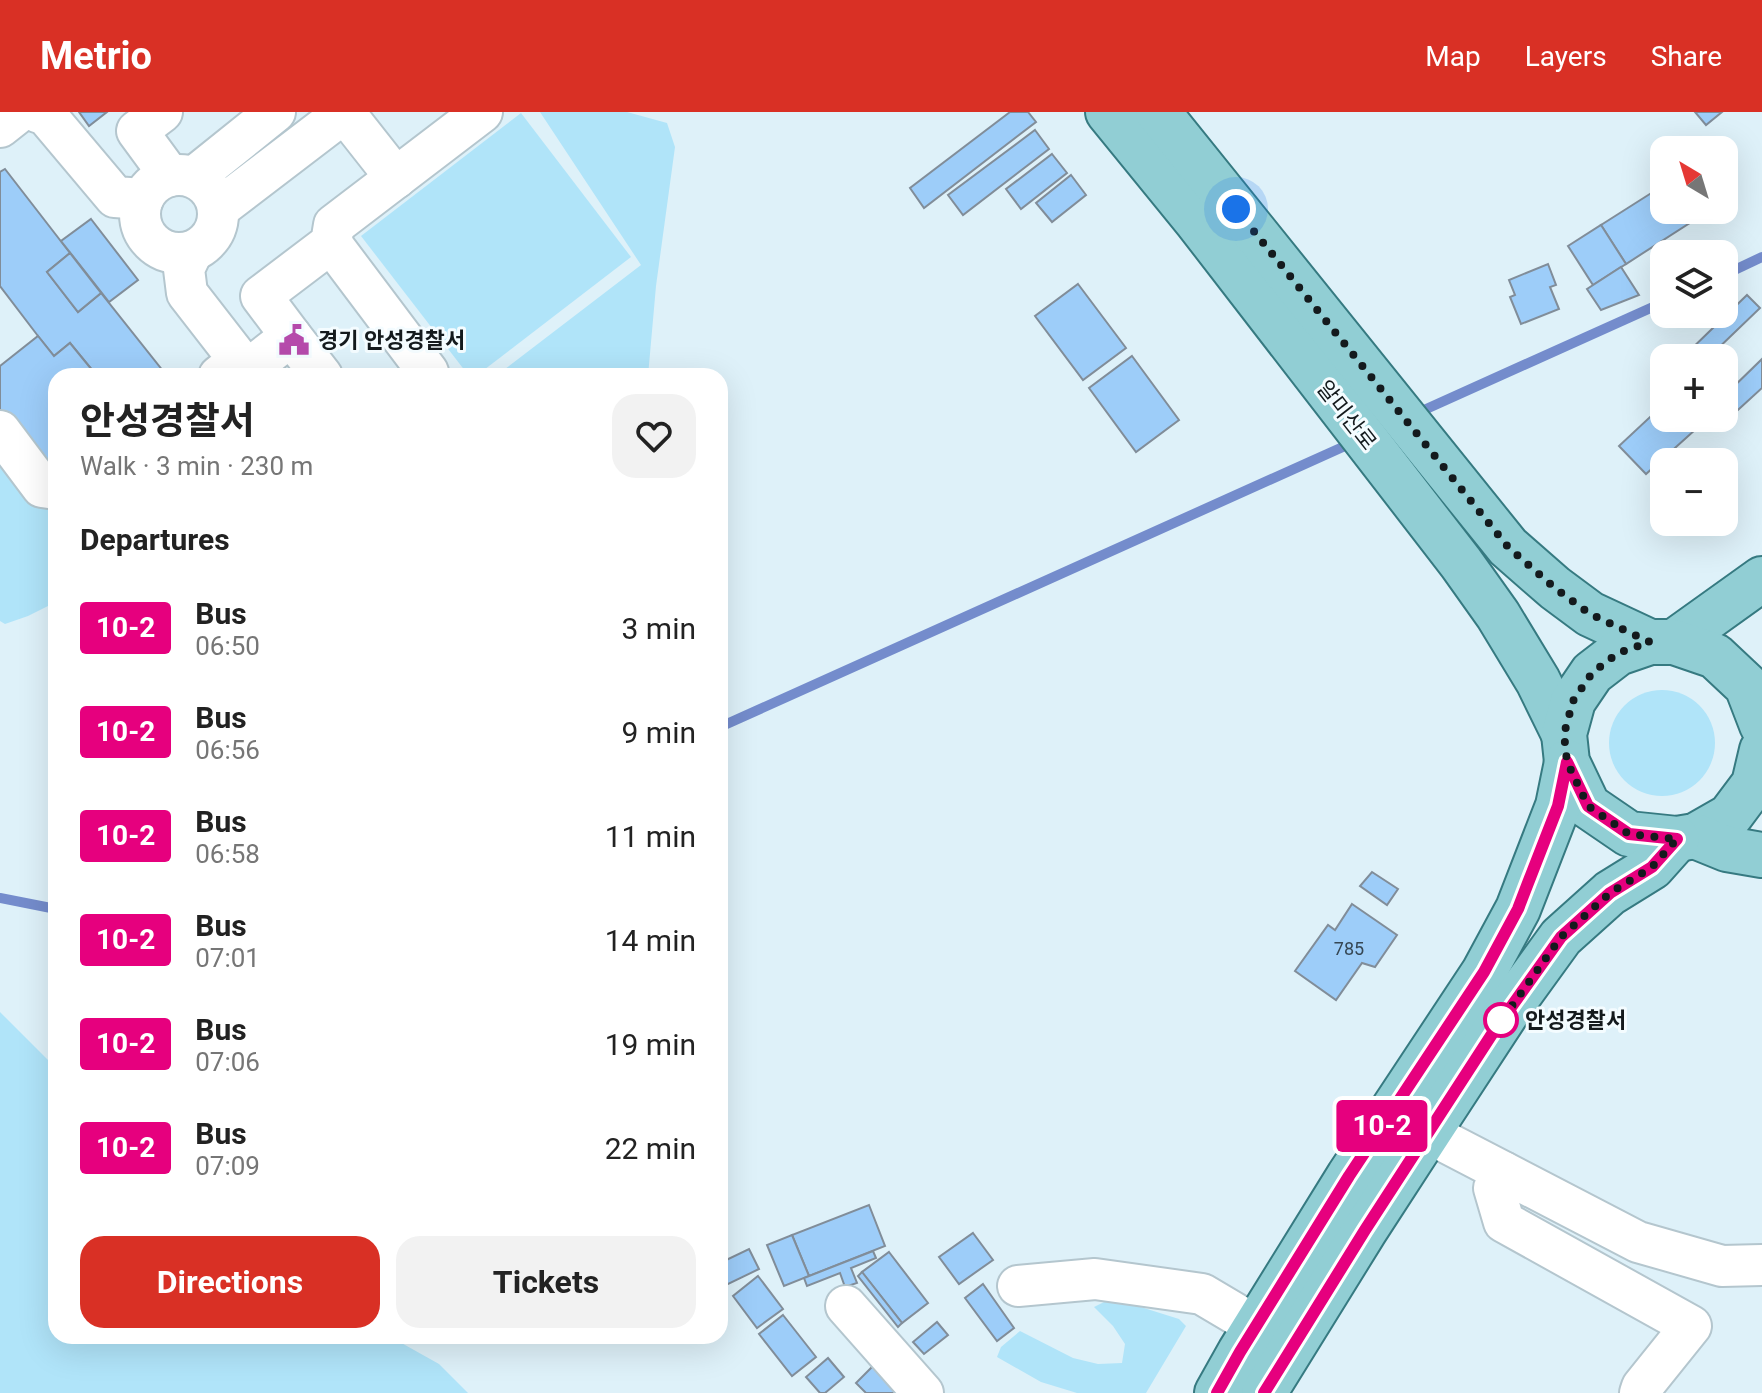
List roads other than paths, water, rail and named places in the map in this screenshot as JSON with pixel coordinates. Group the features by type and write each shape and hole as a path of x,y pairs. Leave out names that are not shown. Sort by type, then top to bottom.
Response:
{"main road":[{"name":"알미산로","path":"1108,112 1196,220 1498,615 1538,681 1588,806 1629,834 1686,838"},
{"name":"알미산로","path":"1158,112 1508,547 1590,614 1662,642 1715,656 1747,686 1762,725"},
{"path":"1217,1393 1349,1176 1484,972 1518,909 1558,806 1573,701 1592,673 1618,653 1662,642 1762,579"},
{"path":"1264,1393 1428,1133 1511,1006 1561,937 1610,893 1652,867 1686,838 1730,816 1754,784 1762,750"},
{"path":"1686,838 1762,855"}],"lane":[{"path":"0,127 19,112"},
{"path":"37,112 46,115 115,197 169,184 206,185 214,195 218,209 218,222 213,235 192,252 179,254 165,252 154,245 145,235 139,210 169,184 275,112"},
{"path":"162,112 137,131 169,184"},
{"path":"218,209 345,112 396,178"},
{"path":"316,368 261,296 331,243 334,225 482,112"},
{"path":"331,243 425,368"},
{"path":"192,252 184,269 187,293 229,368"},
{"path":"250,368 291,336"},
{"path":"0,431 42,487 48,488"},
{"path":"1428,1133 1638,1242 1722,1266 1762,1265"},
{"path":"1503,1172 1494,1188 1504,1222 1691,1326 1640,1393"},
{"path":"1018,1286 1095,1279 1202,1294 1256,1326"},
{"path":"846,1306 923,1393"}],"waterway":[{"path":"1738,268 1762,257"},
{"path":"1424,410 1650,308"},
{"path":"728,723 1345,446"},
{"path":"0,898 48,907"}],"place":[{"name":"경기 안성경찰서","path":"294,340"},
{"name":"안성경찰서","path":"1501,1020"}]}
